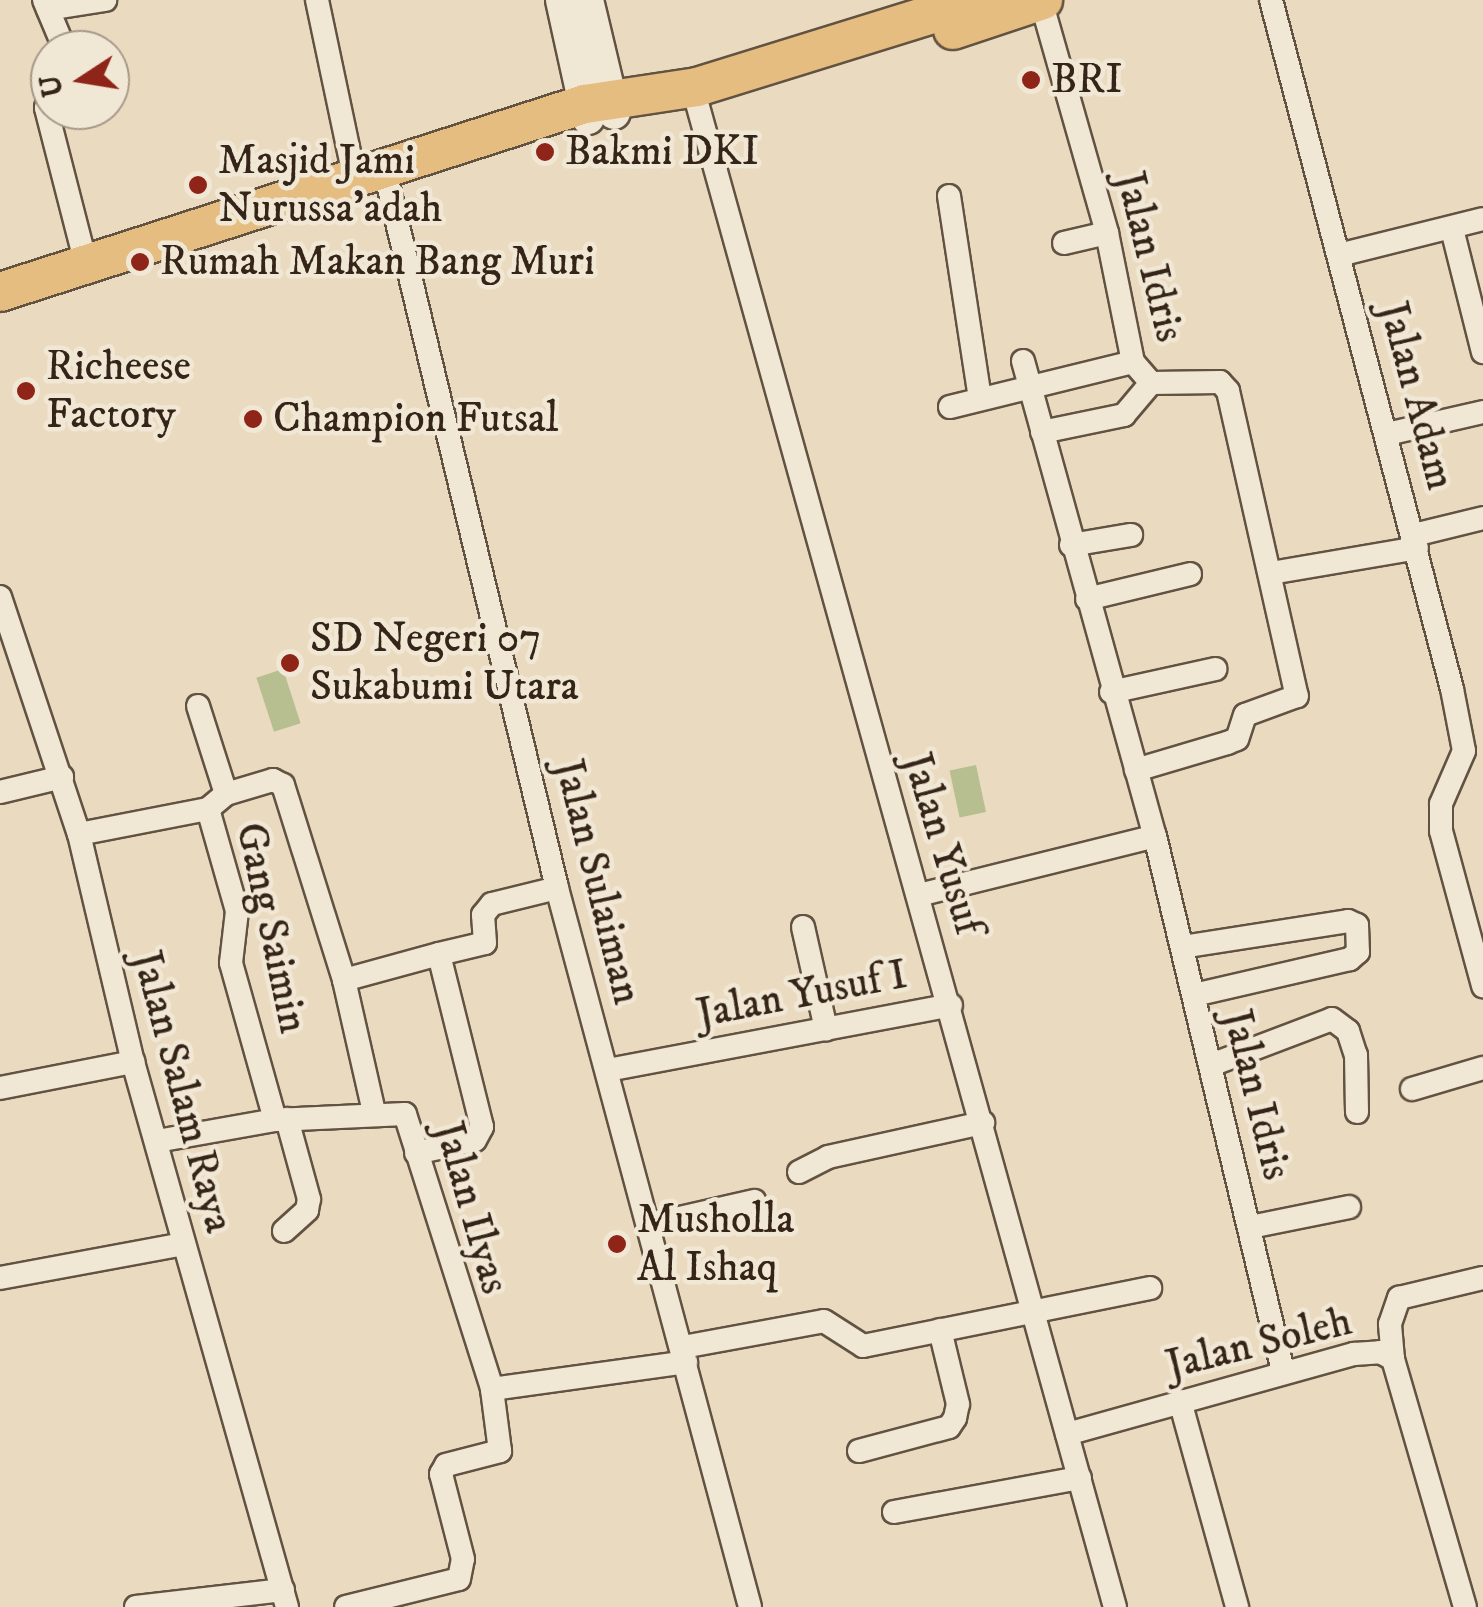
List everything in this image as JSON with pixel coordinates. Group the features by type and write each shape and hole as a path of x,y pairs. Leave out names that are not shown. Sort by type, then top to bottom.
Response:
{"main road":[{"path":"562,0 591,111"},
{"path":"586,0 591,111"},
{"path":"591,111 698,104 848,64 1042,0"},
{"path":"0,292 591,111 697,87 964,2"}],"street":[{"path":"57,30 46,5 105,0"},
{"name":"Jalan Sulaiman","path":"318,0 370,177 750,1607"},
{"name":"Jalan Idris","path":"1042,0 1108,232 1133,362 1151,383 1220,382 1228,391 1271,573 1294,702 1244,714 1237,739 1228,743 1136,770"},
{"name":"Jalan Adam","path":"1271,0 1416,542 1464,752 1441,804 1460,900 1483,986"},
{"name":"Jalan Yusuf","path":"698,104 1115,1607"},
{"path":"52,130 86,264"},
{"path":"950,196 980,399"},
{"path":"1339,255 1483,219"},
{"path":"1452,229 1483,352"},
{"path":"1064,243 1108,232"},
{"name":"Jalan Idris","path":"1023,361 1112,692 1153,827 1283,1371"},
{"path":"950,407 1133,362"},
{"path":"1042,432 1124,415 1151,383"},
{"path":"1388,434 1483,412"},
{"path":"1271,573 1416,542 1483,518"},
{"path":"1071,545 1131,536"},
{"path":"1087,599 1190,574"},
{"name":"Jalan Salam Raya","path":"0,597 79,834 133,1062 285,1599"},
{"path":"1112,692 1216,669"},
{"name":"Gang Saimin","path":"198,706 238,911 231,962 309,1199 308,1210 284,1231"},
{"path":"0,792 62,777"},
{"path":"79,834 217,802 273,780 292,796 344,980 374,1112"},
{"path":"919,895 1153,827"},
{"path":"344,980 485,943 483,915 492,904 557,888"},
{"path":"1460,900 1483,895"},
{"path":"1182,947 1307,926 1358,925 1356,955 1194,995"},
{"path":"1307,926 1314,966"},
{"path":"803,927 826,1029"},
{"path":"416,1154 475,1140 482,1126 439,954"},
{"name":"Jalan Yusuf I","path":"608,1070 951,1005"},
{"path":"1211,1065 1332,1019 1353,1041 1357,1112"},
{"path":"0,1088 133,1062"},
{"path":"1412,1089 1483,1068"},
{"name":"Jalan Ilyas","path":"157,1142 281,1119 374,1112 405,1114 492,1389 500,1451 446,1465 441,1474 463,1560 459,1579 346,1607"},
{"path":"799,1172 828,1157 983,1123"},
{"path":"649,1225 754,1201"},
{"path":"1250,1227 1349,1206"},
{"path":"0,1278 183,1244"},
{"path":"1393,1359 1390,1324 1400,1298 1483,1278"},
{"path":"492,1389 685,1354 824,1322 838,1325 856,1346 1150,1288"},
{"path":"859,1450 949,1427 956,1418 958,1404 940,1330"},
{"name":"Jalan Soleh","path":"1068,1434 1283,1371 1366,1352 1393,1359 1464,1607"},
{"path":"1180,1401 1237,1607"},
{"path":"894,1512 1080,1478"},
{"path":"136,1607 285,1599"}],"green space":[{"path":"283,669 301,723 274,732 256,678"},
{"path":"976,765 986,812 960,818 950,771"}],"place":[{"name":"BRI","path":"1031,80"},
{"name":"Bakmi DKI","path":"545,152"},
{"name":"Masjid Jami Nurussa'adah","path":"198,185"},
{"name":"Rumah Makan Bang Muri","path":"140,262"},
{"name":"Richeese Factory","path":"26,391"},
{"name":"Champion Futsal","path":"253,419"},
{"name":"SD Negeri 07 Sukabumi Utara","path":"290,663"},
{"name":"Musholla Al Ishaq","path":"617,1244"}]}
